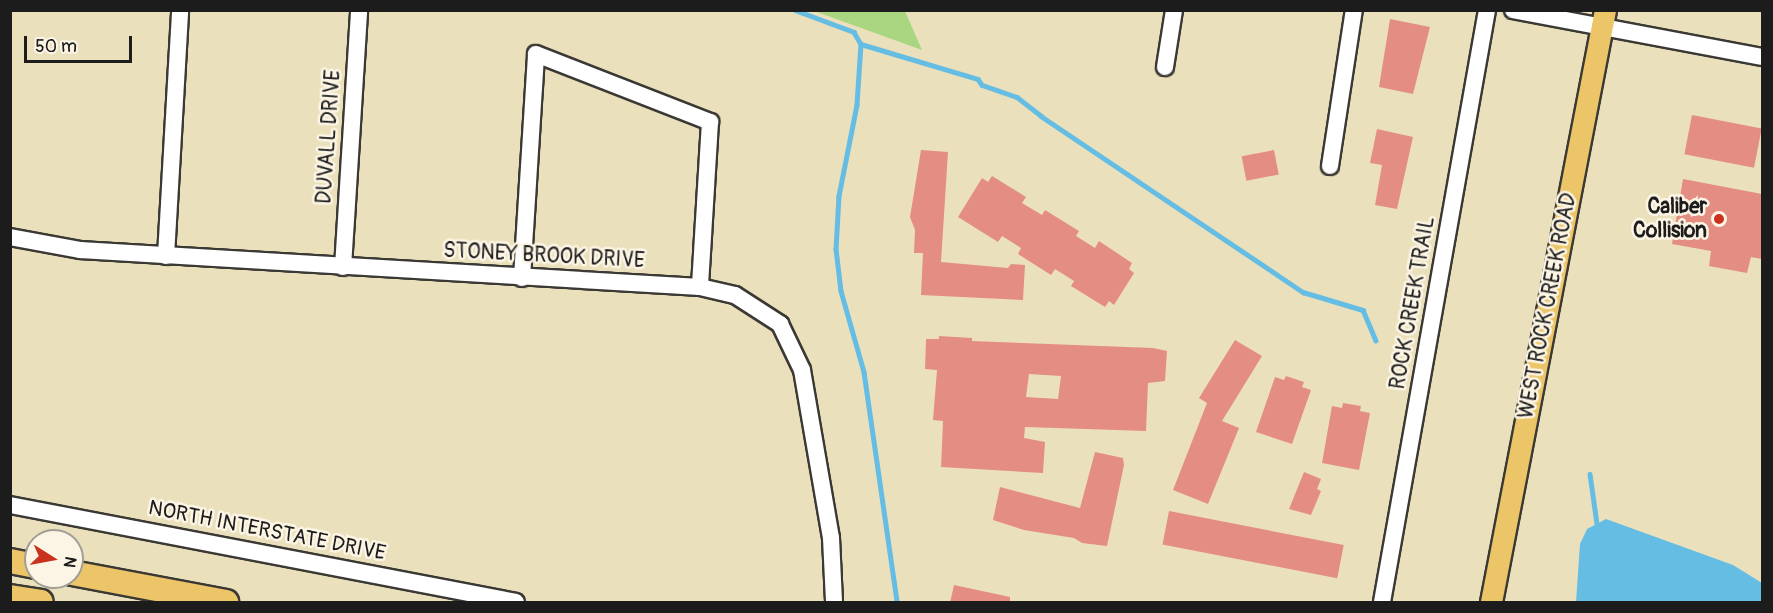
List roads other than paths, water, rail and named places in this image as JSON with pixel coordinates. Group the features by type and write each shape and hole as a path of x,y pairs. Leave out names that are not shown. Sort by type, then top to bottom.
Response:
{"highway":[{"path":"84,575 226,603"},
{"path":"10,597 41,603"}],"main road":[{"name":"WEST ROCK CREEK ROAD","path":"1491,603 1604,19"}],"street":[{"path":"166,256 180,10"},
{"name":"DUVALL DRIVE","path":"343,267 359,10"},
{"path":"1165,67 1174,10"},
{"path":"1330,166 1354,10"},
{"name":"ROCK CREEK TRAIL","path":"1382,603 1487,10"},
{"path":"1513,10 1604,19 1762,57"},
{"path":"522,278 536,54 710,122 700,288"},
{"name":"STONEY BROOK DRIVE","path":"10,237 80,250 700,288 735,295 765,311 780,324 795,351 808,401 831,538 834,603"},
{"name":"NORTH INTERSTATE DRIVE","path":"10,504 516,603"}],"water":[{"path":"1606,519 1733,565 1762,583 1762,602 1576,602 1580,544 1587,529"}],"waterway":[{"path":"795,10 854,32 861,44 857,105 839,196 836,249 841,291 864,372 897,602"},
{"path":"861,44 978,79 982,85 1017,97 1041,116 1303,292 1363,310 1376,340"},
{"path":"1590,474 1597,524"}],"place":[{"name":"Caliber Collision","path":"1719,219"}]}
